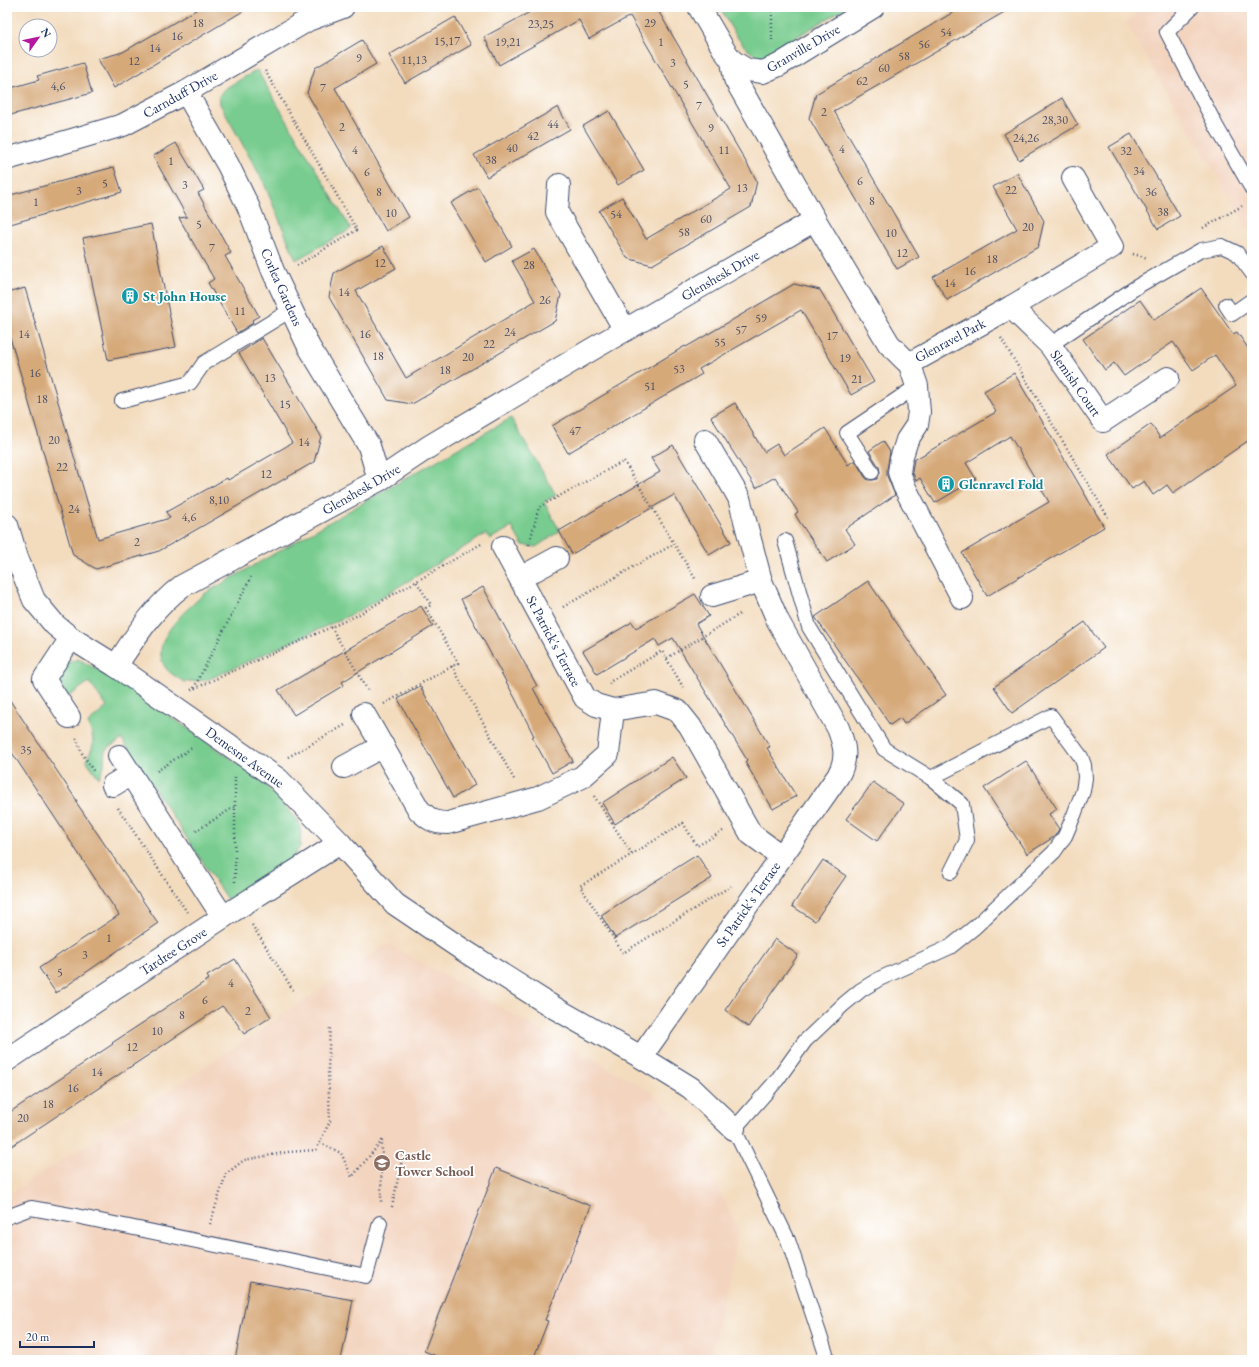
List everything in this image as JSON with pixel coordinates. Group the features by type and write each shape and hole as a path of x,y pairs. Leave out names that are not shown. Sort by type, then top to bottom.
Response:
{"street":[{"name":"Carnduff Drive","path":"7,159 123,125 186,92 308,20 343,7"},
{"name":"Glenravel Park","path":"699,7 732,61 735,79 815,220 889,344 906,361 909,362 916,360 1011,307 1112,247 1072,178"},
{"name":"Granville Drive","path":"732,61 747,70 771,69 872,7"},
{"path":"755,115 756,98 771,69"},
{"name":"Corlea Gardens","path":"186,92 228,165 248,206 276,278 309,347 369,446 379,480"},
{"path":"559,184 557,212 625,330"},
{"name":"Glenshesk Drive","path":"116,666 143,626 158,607 182,586 379,480 430,446 625,330 815,220"},
{"name":"Slemish Court","path":"1011,307 1050,345 1103,421 1168,378"},
{"path":"909,362 917,386 919,412 917,425 907,440 903,450 900,472 904,486 962,598"},
{"path":"705,440 734,488 764,589 778,621 838,728 844,748 843,767 838,776 781,856"},
{"name":"Demesne Avenue","path":"7,525 17,558 34,600 54,625 71,638 116,666 278,779 340,843 395,904 463,950 553,1007 641,1057 691,1088 734,1129"},
{"name":"St Patrick's Terrace","path":"503,547 585,698 604,708 656,703 678,712 690,726 751,834 781,856 641,1057"},
{"path":"520,578 557,558"},
{"path":"712,596 764,589"},
{"path":"69,717 44,679 71,638"},
{"path":"371,711 383,746 420,810 426,817 437,823 448,823 538,798 582,777 608,754 604,708"},
{"path":"344,767 383,746"},
{"path":"119,756 119,785 176,844 231,912"},
{"name":"Tardree Grove","path":"7,1060 200,932 340,843"}],"lane":[{"path":"1192,7 1167,32 1216,126 1252,189"},
{"path":"1050,345 1138,286 1201,250 1222,246 1237,253 1252,273"},
{"path":"1226,305 1232,314 1252,300"},
{"path":"122,401 190,382 204,363 291,310"},
{"path":"872,472 847,433 917,386"},
{"path":"785,541 809,627 884,749 931,778 962,804 967,840 951,872"},
{"path":"828,1360 788,1240 734,1129 777,1080 805,1041 844,1004 861,990 880,979 950,947 969,933 1054,852 1065,836 1083,791 1085,778 1084,765 1081,757 1051,716 931,778"},
{"path":"7,1217 31,1208 205,1242 366,1276 380,1223"}],"path":[{"path":"771,69 772,7"},
{"path":"254,52 357,230 276,278"},
{"path":"989,319 1108,517"},
{"path":"520,578 539,507 624,461 694,577 712,596"},
{"path":"171,704 194,689 356,616 481,543 503,547"},
{"path":"542,619 674,544"},
{"path":"194,689 253,573 255,547"},
{"path":"265,770 458,663 426,608 431,605 416,581"},
{"path":"667,658 764,589"},
{"path":"331,627 371,711"},
{"path":"604,708 611,680 662,651 686,693 678,712"},
{"path":"452,666 527,801"},
{"path":"69,717 82,753 119,785 200,932"},
{"path":"119,785 214,734"},
{"path":"234,748 235,881 231,912 293,990"},
{"path":"582,777 632,854"},
{"path":"176,844 235,807"},
{"path":"718,834 697,846 683,823 580,886 622,953 746,877 764,880"},
{"path":"205,1242 226,1174 244,1160 288,1152 316,1150 330,1121 328,1071 330,1026"},
{"path":"320,1143 341,1153 352,1177 382,1141 380,1223"},
{"path":"380,1223 391,1208 404,1150"}],"shaded area":[{"path":"1143,7 1252,7 1252,235 1126,23"},
{"name":"Castle Tower School","path":"388,944 653,1093 690,1130 738,1229 711,1360 7,1360 7,1195 139,1111"}],"green space":[{"path":"720,7 847,7 785,44 786,54 775,58 762,58 746,48 728,23"},
{"path":"257,70 351,229 296,260 263,181 220,104 219,96 224,89"},
{"path":"511,418 556,495 544,502 560,531 536,547 522,545 512,527 490,539 486,534 357,612 207,680 184,682 165,667 161,657 165,636 188,608 204,594"},
{"path":"78,659 121,682 260,779 299,822 301,834 300,847 293,858 228,901 122,739 105,750 104,766 99,778 86,760 93,746 92,734 88,723 107,707 89,682 68,697 59,682 65,664"}],"building":[{"path":"201,7 250,7 114,88 98,59 123,52"},
{"path":"539,7 656,7 757,181 751,207 652,265 627,258 599,211 622,197 646,239 731,189 630,16 589,39 579,20 499,65 484,37"},
{"path":"962,7 1013,7 834,111 919,257 897,269 809,118 816,94"},
{"path":"455,17 471,45 405,83 389,55"},
{"path":"362,40 376,64 335,88 409,217 386,231 307,93 315,68"},
{"path":"83,63 92,93 7,116 7,89 39,80 37,76"},
{"path":"1062,98 1078,125 1019,160 1004,134"},
{"path":"558,107 570,129 487,177 474,155"},
{"path":"609,111 644,170 618,185 583,126"},
{"path":"1131,134 1180,216 1158,229 1109,147"},
{"path":"176,143 204,190 198,193 231,253 225,256 259,316 252,320 253,323 237,333 208,283 214,279 179,218 187,217 153,156"},
{"path":"114,167 122,192 7,225 7,196"},
{"path":"1017,173 1044,221 1038,247 947,300 933,277 1017,229 993,187"},
{"path":"478,187 512,246 486,262 451,203"},
{"name":"St John House","path":"151,224 176,347 108,360 83,238"},
{"path":"383,246 396,268 356,291 406,378 535,301 512,261 534,249 561,295 555,321 412,404 388,400 329,297 334,273"},
{"path":"794,284 820,290 874,382 851,395 801,310 699,369 702,374 568,453 552,426 685,346 686,347"},
{"path":"25,288 98,539 170,518 166,512 227,478 228,480 292,443 239,353 262,338 321,436 314,462 159,551 96,569 73,555 7,327 7,293"},
{"path":"1201,288 1233,334 1237,332 1252,354 1252,438 1173,493 1167,485 1153,495 1144,481 1132,489 1108,454 1151,424 1160,438 1236,386 1215,355 1193,370 1173,342 1124,376 1114,363 1105,370 1083,339 1140,300 1154,320"},
{"name":"Glenravel Fold","path":"1014,373 1104,527 987,596 962,553 1049,502 1010,436 966,463 976,479 935,503 920,478 916,481 912,471 914,460 996,412 984,391"},
{"path":"735,403 764,452 777,444 784,455 825,428 848,465 855,460 868,480 877,479 880,472 879,467 869,451 883,441 890,452 887,476 895,495 845,529 855,544 827,562 799,521 795,514 798,512 775,477 756,488 711,417"},
{"path":"673,445 731,542 709,555 674,495 572,554 559,531 660,472 651,458"},
{"path":"868,581 946,695 904,724 900,718 890,725 815,617"},
{"path":"483,587 537,686 533,688 573,761 552,773 532,737 534,736 515,698 461,599"},
{"path":"695,594 709,616 696,624 770,747 767,748 796,796 773,809 745,762 747,760 673,638 659,646 655,639 597,674 583,651 632,622 636,628"},
{"path":"421,606 433,626 342,682 344,685 294,715 278,690"},
{"path":"1085,622 1104,648 1012,713 994,687"},
{"path":"420,686 475,785 453,798 398,699"},
{"path":"7,696 77,801 76,802 158,923 56,993 39,968 119,915 7,745"},
{"path":"672,757 686,778 615,824 602,803"},
{"path":"1026,761 1057,809 1049,814 1059,829 1054,837 1027,854 984,788"},
{"path":"873,782 904,804 877,841 846,819"},
{"path":"697,855 712,878 615,938 601,915"},
{"path":"823,860 846,876 815,921 792,906"},
{"path":"775,939 798,955 748,1027 725,1010"},
{"path":"235,959 271,1017 244,1034 234,1019 222,1006 7,1149 7,1114 209,979 207,976"},
{"path":"496,1168 591,1206 545,1320 548,1321 533,1360 446,1360 424,1351"},
{"path":"250,1281 353,1300 341,1360 235,1360"}],"place":[{"name":"St John House","path":"130,296"},
{"name":"Glenravel Fold","path":"946,484"},
{"name":"Castle Tower School","path":"382,1163"}]}
